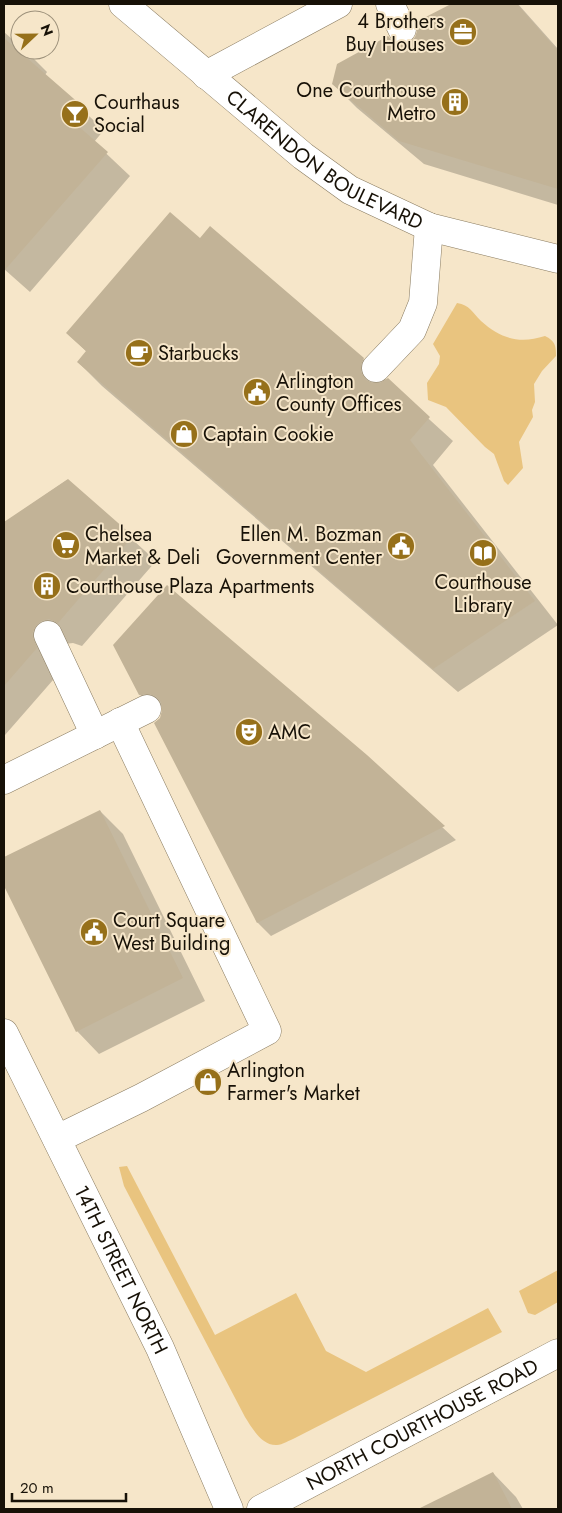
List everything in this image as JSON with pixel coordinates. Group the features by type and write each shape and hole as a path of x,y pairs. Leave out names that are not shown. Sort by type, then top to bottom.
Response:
{"main road":[{"name":"CLARENDON BOULEVARD","path":"123,4 303,156 350,190 429,227 558,259"},
{"path":"206,75 338,4"},
{"path":"390,4 402,29"},
{"path":"376,368 412,330 423,303 429,227"},
{"path":"48,635 95,734"},
{"path":"4,780 146,710"},
{"path":"56,1139 141,1098 267,1031 120,722"},
{"name":"14TH STREET NORTH","path":"4,1033 160,1348 229,1509"},
{"name":"NORTH COURTHOUSE ROAD","path":"261,1509 558,1354"}],"shaded area":[{"path":"457,303 468,307 488,327 503,336 527,340 545,336 555,346 556,356 542,371 534,384 535,402 532,410 533,417 519,442 523,468 508,485 504,481 494,454 446,407 428,400 427,383 439,364 440,356 433,344"},
{"path":"127,1166 215,1335 296,1293 326,1351 366,1372 488,1308 502,1332 286,1442 277,1445 267,1443 258,1436 245,1417 124,1186 119,1167"},
{"path":"558,1270 558,1302 535,1315 528,1313 519,1291"}],"building":[{"name":"One Courthouse Metro","path":"451,4 517,4 558,51 558,189 399,141 332,84 337,64 388,36 394,42 400,44 409,43 415,37 417,31 416,22"},
{"path":"4,38 10,43 10,60 29,60 81,105 70,119 108,152 4,271"},
{"name":"Arlington County Offices","path":"170,212 200,238 210,226 364,358 361,372 366,380 380,383 388,378 430,417 410,440 535,601 433,669 77,362 86,351 66,333"},
{"name":"Courthouse Plaza Apartments","path":"68,479 133,536 58,623 49,619 41,621 36,626 32,634 37,648 4,686 4,522"},
{"name":"AMC","path":"167,585 367,755 445,826 257,923 154,723 160,718 161,702 156,696 148,694 139,695 113,645"},
{"name":"Court Square West Building","path":"100,810 183,978 76,1032 4,886 4,857"},
{"path":"493,1472 512,1509 418,1509"}],"place":[{"name":"4 Brothers Buy Houses","path":"463,32"},
{"name":"One Courthouse Metro","path":"455,102"},
{"name":"Courthaus Social","path":"75,114"},
{"name":"Starbucks","path":"139,353"},
{"name":"Arlington County Offices","path":"257,392"},
{"name":"Captain Cookie","path":"184,434"},
{"name":"Chelsea Market & Deli","path":"66,545"},
{"name":"Ellen M. Bozman Government Center","path":"401,546"},
{"name":"Courthouse Library","path":"483,553"},
{"name":"Courthouse Plaza Apartments","path":"47,586"},
{"name":"AMC","path":"249,732"},
{"name":"Court Square West Building","path":"94,932"},
{"name":"Arlington Farmer's Market","path":"208,1082"}]}
